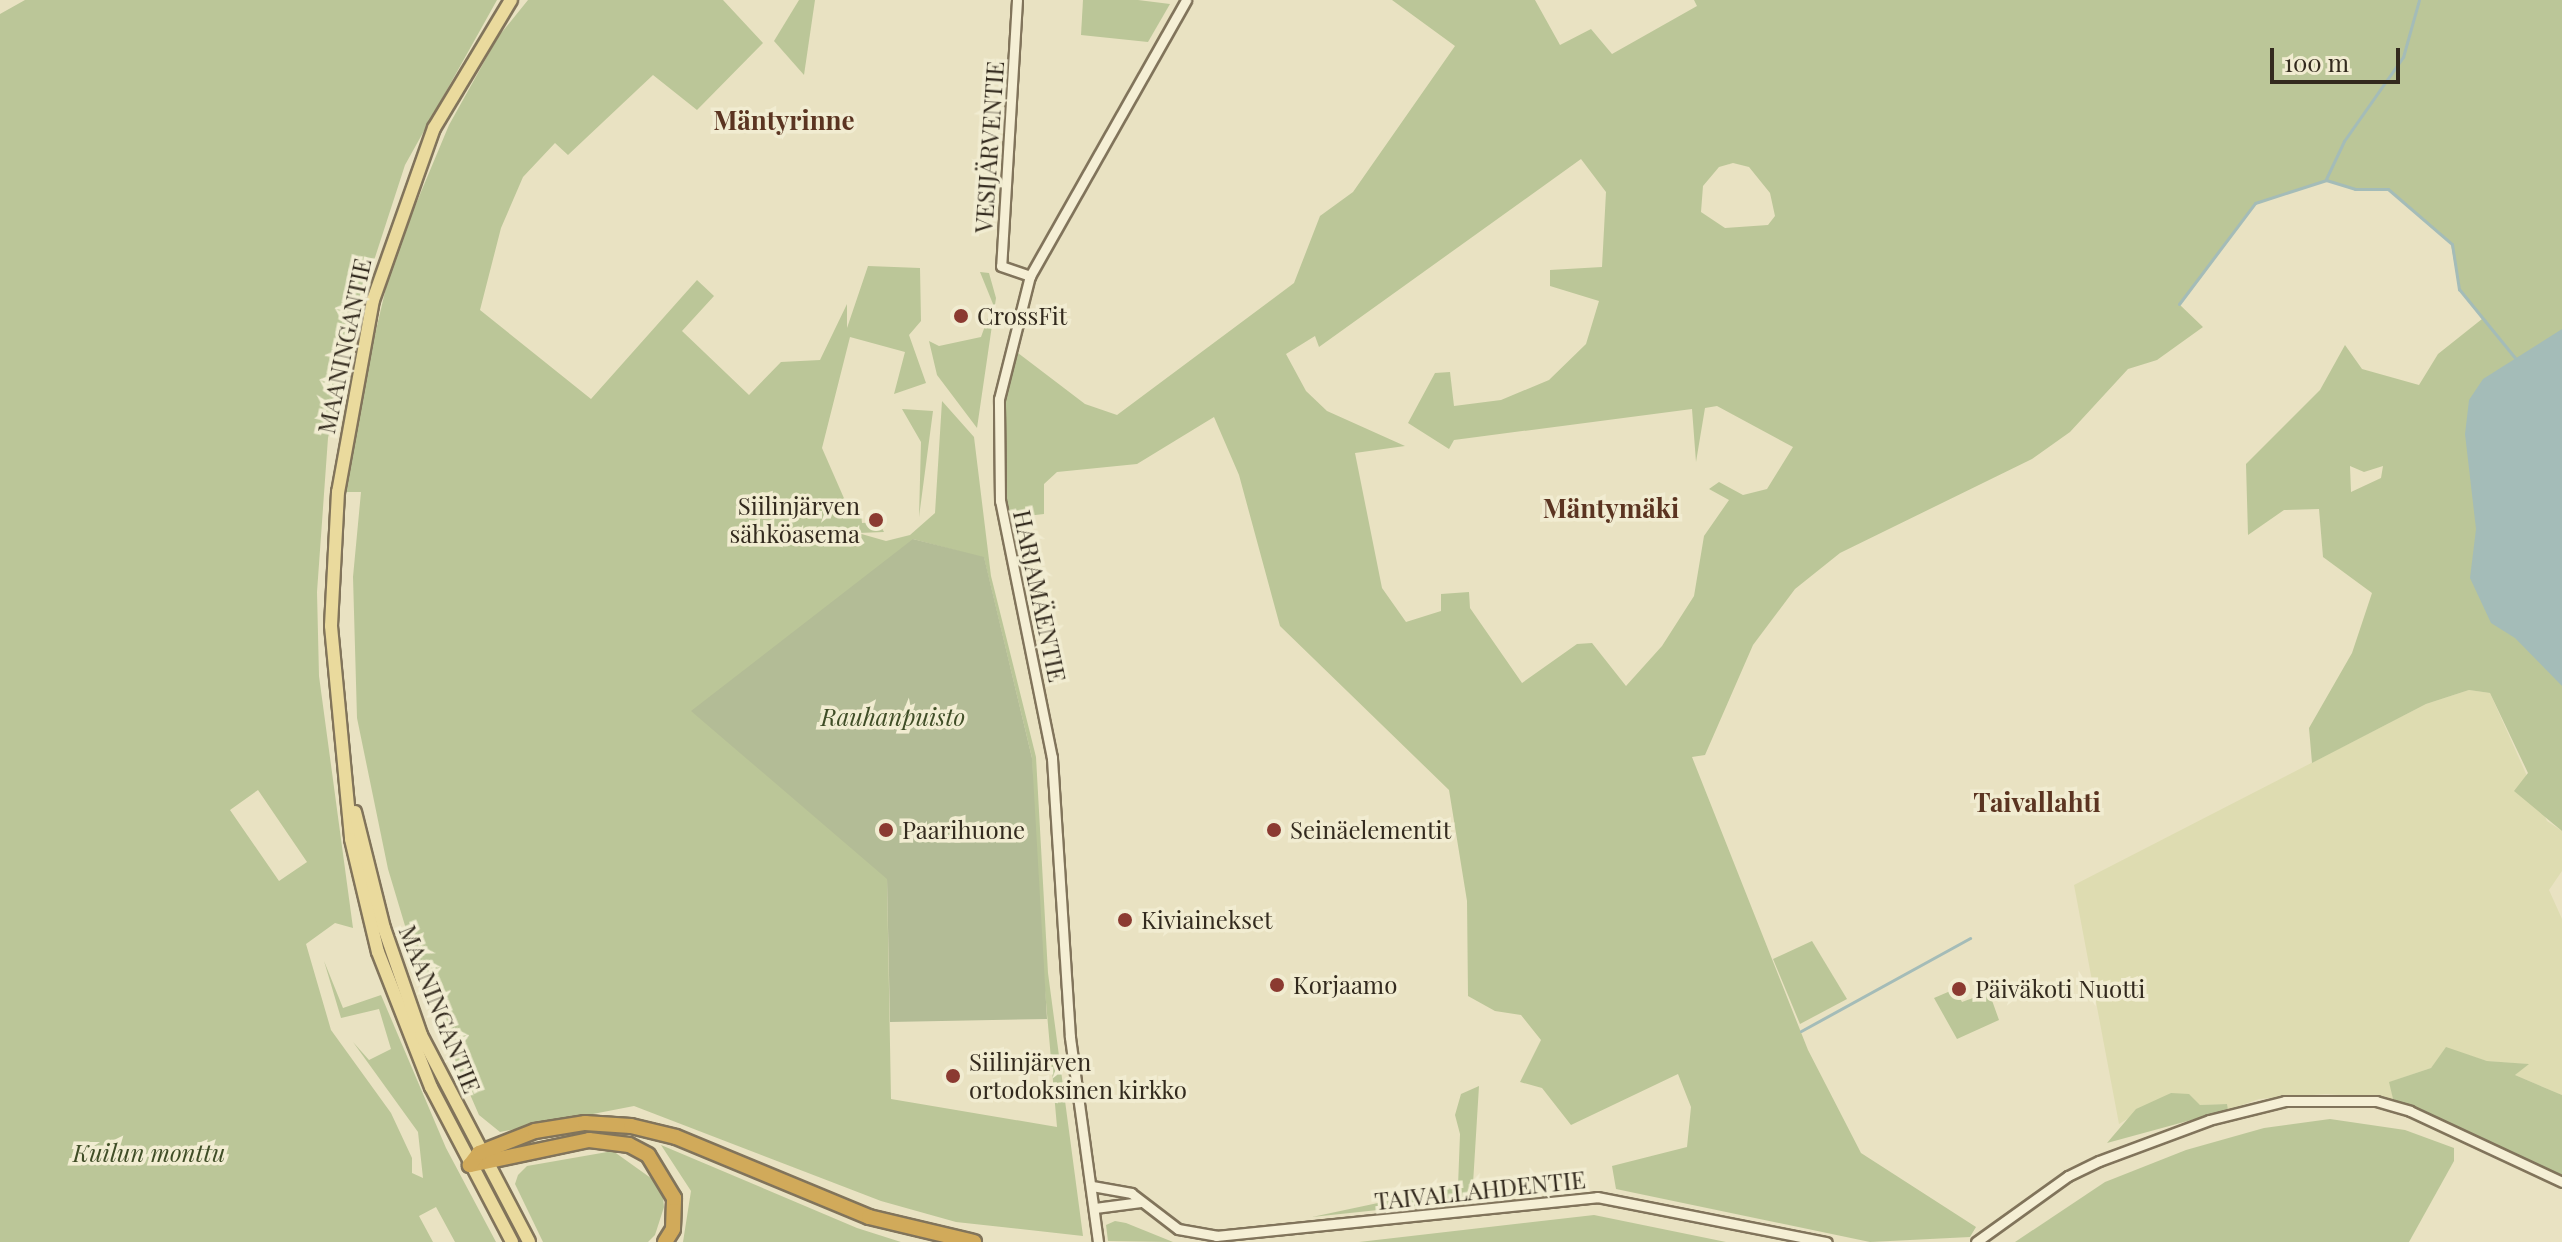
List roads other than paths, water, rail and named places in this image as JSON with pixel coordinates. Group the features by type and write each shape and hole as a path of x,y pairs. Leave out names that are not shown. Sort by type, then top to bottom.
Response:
{"highway":[{"path":"478,1161 535,1131 585,1123 631,1126 676,1137 869,1217 974,1242"},
{"path":"478,1161 589,1140 629,1145 648,1155 674,1198 673,1229 665,1242"}],"main road":[{"name":"MAANINGANTIE","path":"511,0 434,128 373,300 338,492 331,626 351,839 378,952 431,1087 529,1242"},
{"name":"MAANINGANTIE","path":"478,1161 512,1242"}],"street":[{"name":"VESIJÄRVENTIE","path":"1017,0 1001,266 1030,276"},
{"name":"HARJAMÄENTIE","path":"1098,1238 1070,1037 1052,758 1000,501 999,399 1030,276 1186,0"},
{"path":"1976,1242 2068,1176 2099,1161 2209,1120 2285,1101 2376,1101 2410,1111 2562,1182"},
{"name":"TAIVALLAHDENTIE","path":"1092,1186 1131,1193 1178,1229 1238,1237 1597,1197 1827,1242"},
{"path":"1095,1208 1122,1200 1144,1203"}],"water":[{"path":"2562,329 2562,686 2515,638 2491,623 2470,578 2476,529 2465,434 2469,400 2483,379"}],"waterway":[{"path":"2326,179 2344,141 2403,57 2419,0"},
{"path":"2179,304 2255,203 2326,180 2355,189 2388,189 2452,244 2459,289 2515,358"},
{"path":"1801,1031 1970,938"}],"place":[{"name":"CrossFit","path":"961,316"},
{"name":"Siilinjärven sähköasema","path":"876,520"},
{"name":"Paarihuone","path":"886,830"},
{"name":"Seinäelementit","path":"1274,830"},
{"name":"Kiviainekset","path":"1125,920"},
{"name":"Korjaamo","path":"1277,985"},
{"name":"Päiväkoti Nuotti","path":"1959,989"},
{"name":"Siilinjärven ortodoksinen kirkko","path":"953,1076"}],"district":[{"name":"Mäntyrinne","path":"784,120"},
{"name":"Mäntymäki","path":"1611,508"},
{"name":"Taivallahti","path":"2037,802"}],"park label":[{"name":"Rauhanpuisto","path":"893,717"},
{"name":"Kuilun monttu","path":"149,1153"}]}
